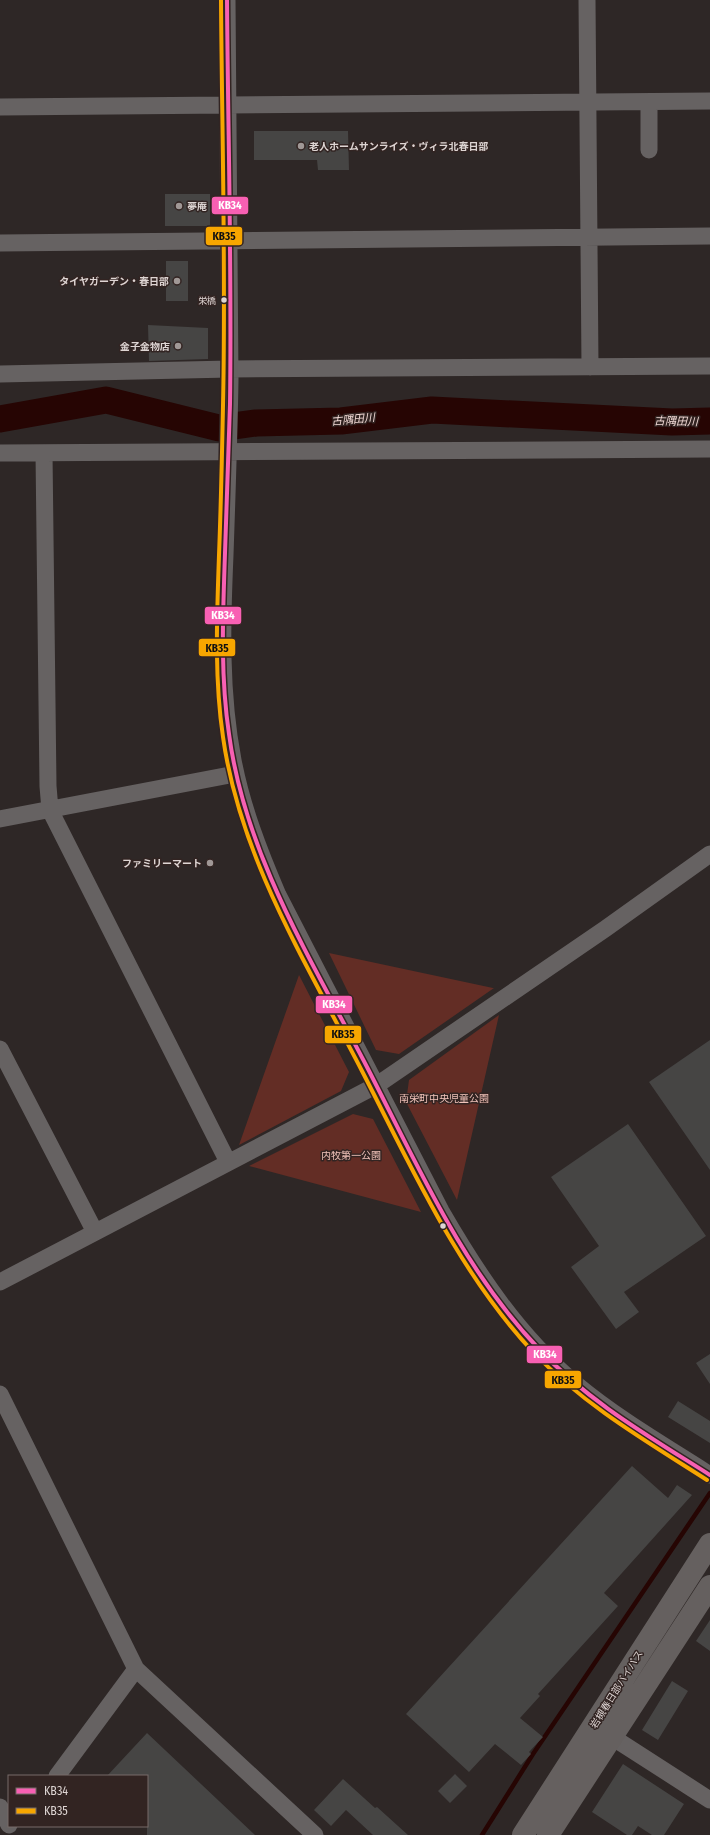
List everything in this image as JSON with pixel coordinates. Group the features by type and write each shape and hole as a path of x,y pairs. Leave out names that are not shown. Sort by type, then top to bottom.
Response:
{"highway":[{"name":"岩槻春日部バイパス","path":"523,1835 710,1544"},
{"path":"548,1835 710,1586"}],"street":[{"path":"228,0 230,374 229,446 222,635 224,699 235,774 257,846 275,888 441,1211 466,1255 512,1320 532,1343 576,1385 601,1404 710,1475"},
{"path":"586,0 590,367"},
{"path":"0,107 710,101"},
{"path":"649,102 649,150"},
{"path":"0,243 588,236 710,236"},
{"path":"0,374 230,374 710,366"},
{"path":"0,453 44,453 229,446 710,449"},
{"path":"44,453 48,786 50,810 228,1162"},
{"path":"0,819 235,774"},
{"path":"0,1282 377,1085 605,929 710,854"},
{"path":"0,1049 95,1232"},
{"path":"0,1394 136,1669 315,1835"},
{"path":"58,1775 136,1669"},
{"path":"612,1737 710,1800"},
{"path":"0,1807 8,1821"}],"green space":[{"path":"329,953 494,988 399,1054 376,1050"},
{"path":"299,975 349,1072 341,1091 239,1145"},
{"name":"南栄町中央児童公園","path":"499,1015 457,1200 406,1102 409,1080"},
{"name":"内牧第一公園","path":"353,1114 373,1119 421,1212 249,1166"}],"building":[{"name":"老人ホームサンライズ・ヴィラ北春日部","path":"254,131 348,131 349,170 318,170 317,160 254,160"},
{"path":"165,194 210,194 210,226 165,226"},
{"name":"タイヤガーデン・春日部","path":"166,261 188,261 188,301 166,301"},
{"name":"金子金物店","path":"148,325 208,328 208,359 149,361"},
{"path":"710,1040 710,1170 649,1082"},
{"path":"628,1124 706,1236 624,1292 639,1312 616,1329 571,1267 599,1246 551,1177"},
{"path":"710,1354 710,1384 696,1363"},
{"path":"678,1401 710,1421 710,1443 668,1417"},
{"path":"632,1466 668,1498 677,1485 692,1495 604,1593 618,1606 538,1694 540,1696 520,1718 543,1737 529,1752 531,1754 521,1765 495,1744 469,1772 406,1714"},
{"path":"710,1620 710,1651 696,1641"},
{"path":"672,1681 688,1691 658,1740 642,1730"},
{"path":"147,1733 255,1835 147,1835 148,1775 108,1775"},
{"path":"623,1764 684,1804 664,1835 652,1835 638,1826 632,1835 627,1835 592,1812"},
{"path":"455,1774 467,1786 450,1803 438,1791"},
{"path":"343,1779 408,1835 373,1835 346,1810 331,1826 314,1810"}],"waterway":[{"name":"古隅田川","path":"0,419 106,400 219,428 256,423 341,421 432,410 672,422 710,421"},
{"path":"482,1835 533,1754 710,1493"}],"transit line":[{"name":"KB35","path":"221,0 224,355 217,668 223,737 232,782 244,825 260,868 298,950 438,1218 459,1254 482,1288 507,1322 553,1372 616,1421 707,1480"},
{"name":"KB34","path":"227,0 230,404 223,666 229,734 237,779 250,822 265,865 303,947 443,1214 486,1284 511,1317 538,1348 577,1385 642,1432 710,1475"}],"place":[{"name":"老人ホームサンライズ・ヴィラ北春日部","path":"301,146"},
{"name":"夢庵","path":"179,206"},
{"name":"タイヤガーデン・春日部","path":"177,281"},
{"name":"栄橋","path":"224,300"},
{"name":"金子金物店","path":"178,346"},
{"name":"ファミリーマート","path":"210,863"}]}
